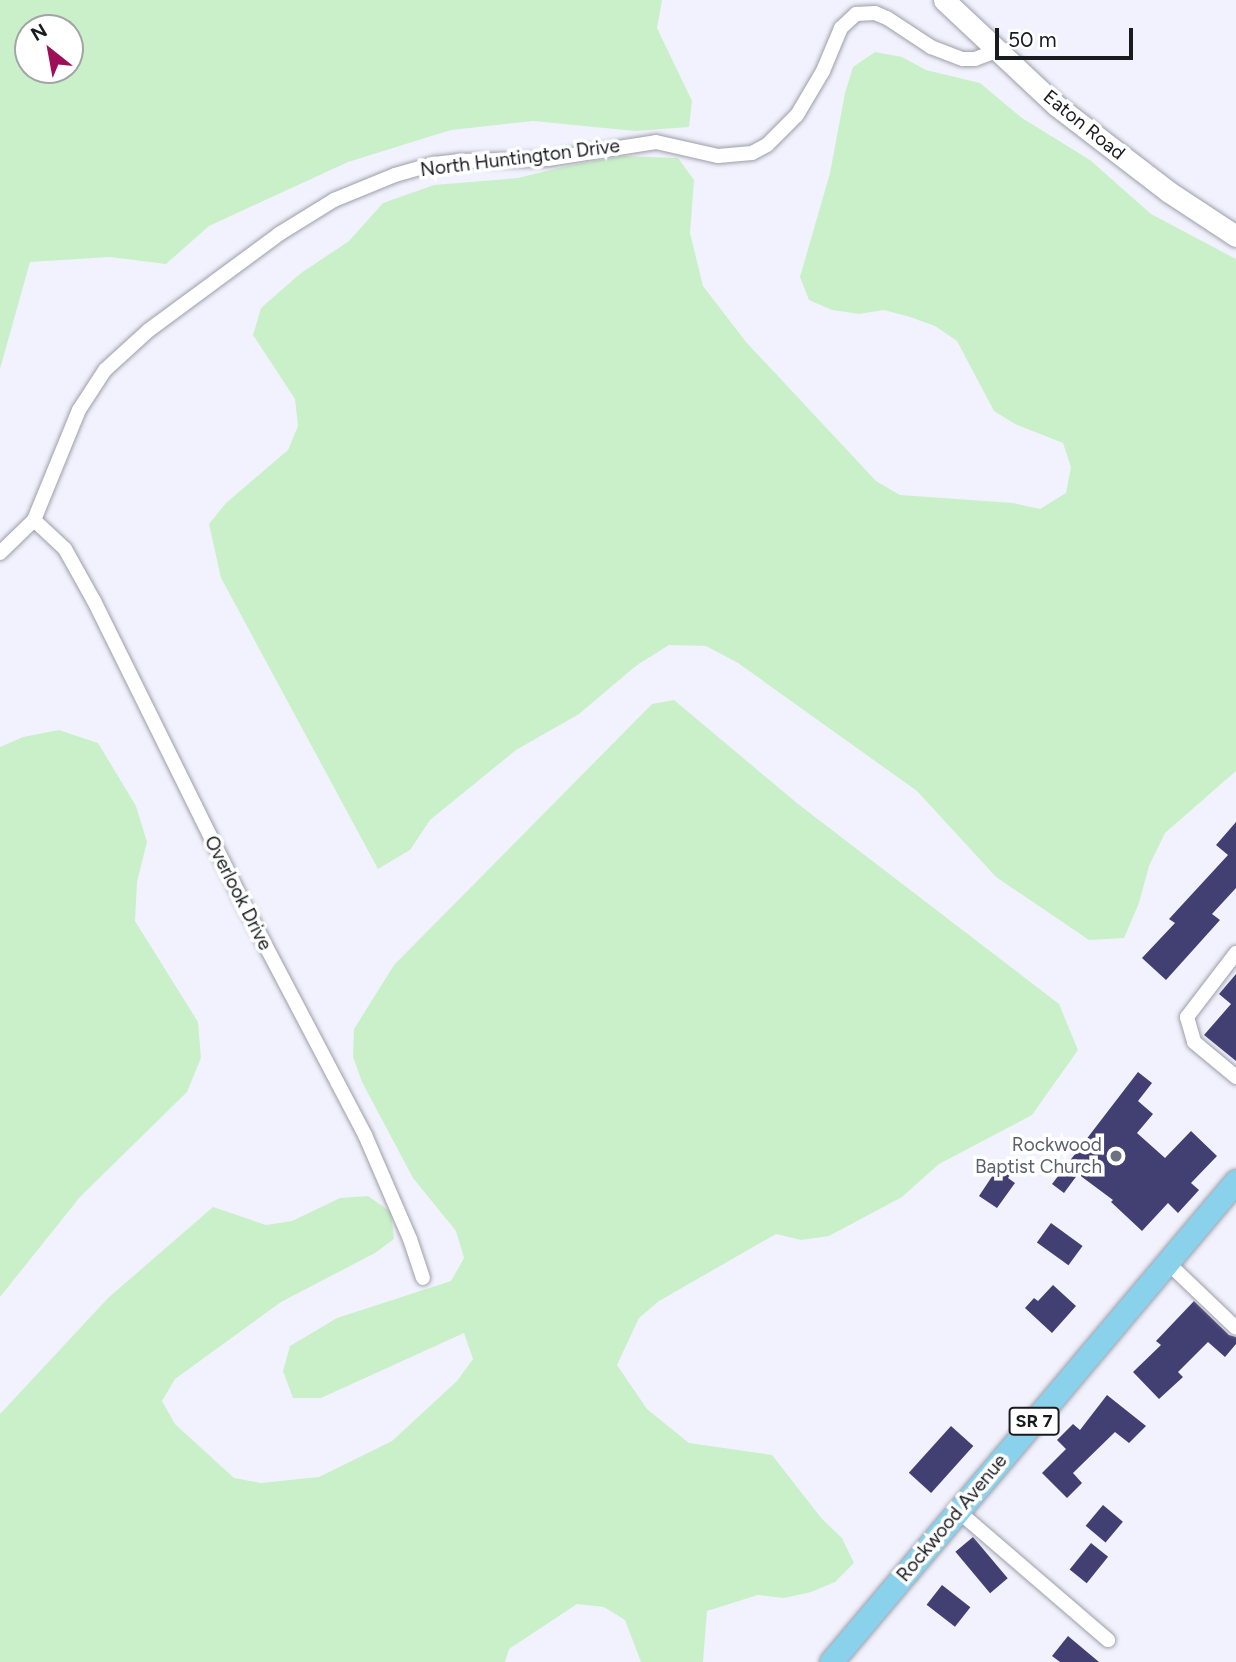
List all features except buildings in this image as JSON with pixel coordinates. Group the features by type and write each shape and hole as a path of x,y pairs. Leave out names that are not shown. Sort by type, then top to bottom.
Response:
{"main road":[{"name":"Rockwood Avenue","path":"831,1662 1236,1181"}],"street":[{"name":"Eaton Road","path":"944,0 1057,106 1169,192 1236,236"},
{"name":"North Huntington Drive","path":"0,553 34,520 79,410 105,370 149,330 279,234 334,200 395,176 434,164 460,161 548,159 656,142 718,156 752,153 767,145 797,115 823,71 841,28 856,14 875,13 931,47 963,59 975,59 996,51"},
{"name":"Overlook Drive","path":"34,520 65,549 88,589 253,922 365,1135 411,1239 423,1278"},
{"path":"1236,953 1187,1017 1194,1042 1236,1077"},
{"path":"1167,1262 1236,1328"},
{"path":"958,1511 1108,1640"}],"green space":[{"path":"0,0 662,0 657,28 692,101 689,127 635,131 533,121 451,130 348,162 209,226 166,264 110,257 30,262 0,369"},
{"path":"875,52 902,57 926,70 980,83 1022,118 1090,160 1151,214 1236,259 1236,771 1165,833 1149,866 1139,903 1124,938 1089,940 996,877 917,791 738,663 706,646 669,645 637,665 579,714 516,750 430,820 410,850 378,869 221,578 209,524 226,503 288,450 298,426 295,399 253,335 261,308 301,273 349,241 383,203 434,185 518,178 624,156 678,158 694,180 690,233 703,286 746,342 876,481 900,495 1013,503 1040,509 1066,493 1071,467 1063,443 1015,424 994,411 957,341 935,326 910,317 884,310 859,314 832,310 809,300 800,277 830,173 845,93 853,67"},
{"path":"674,700 798,804 1059,1004 1078,1050 1032,1115 939,1164 902,1197 829,1236 801,1240 776,1234 659,1301 639,1318 617,1365 647,1409 689,1443 772,1455 822,1519 842,1538 854,1563 835,1582 811,1592 784,1598 758,1595 707,1611 703,1662 641,1662 625,1620 604,1607 577,1604 509,1649 505,1662 0,1662 0,1414 108,1298 213,1207 266,1225 292,1221 340,1198 368,1196 391,1212 394,1239 375,1253 281,1302 175,1379 162,1401 175,1424 234,1478 261,1483 319,1477 392,1441 457,1381 473,1359 464,1333 321,1398 293,1398 283,1371 290,1346 337,1318 451,1281 464,1258 456,1231 413,1178 362,1082 353,1057 354,1029 394,965 652,704"},
{"path":"59,730 98,743 136,806 147,842 137,882 135,921 198,1022 201,1058 187,1092 80,1197 0,1297 0,747 23,737"}],"place":[{"name":"Rockwood Baptist Church","path":"1116,1156"}]}
